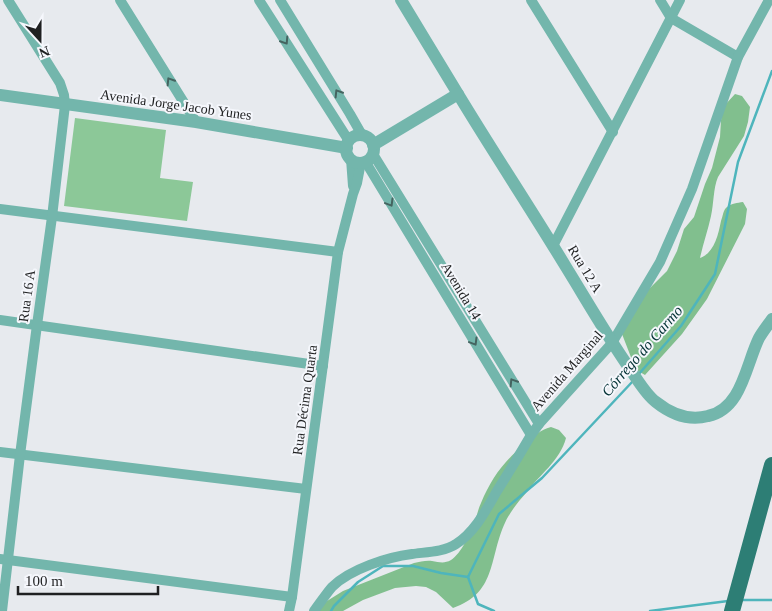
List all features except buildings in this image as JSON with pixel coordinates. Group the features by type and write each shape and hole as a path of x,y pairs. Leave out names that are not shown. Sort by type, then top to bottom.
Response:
{"main road":[{"path":"732,611 772,465"}],"street":[{"name":"Rua 16 A","path":"2,611 4,560 20,455 65,105 60,83 8,0"},
{"path":"120,0 196,122"},
{"name":"Avenida 14","path":"259,0 539,424"},
{"name":"Avenida 14","path":"280,0 362,135 368,137 360,153"},
{"name":"Rua 12 A","path":"401,0 612,343 654,401 674,413 697,418 710,416 728,407 747,371 758,339 771,322"},
{"path":"532,0 612,132"},
{"path":"660,0 671,18 738,57"},
{"path":"553,246 680,0"},
{"name":"Avenida Marginal","path":"314,611 333,587 347,576 398,555 445,549 454,546 467,536 484,513 539,424 612,343 660,262 692,188 738,57 769,0"},
{"path":"360,153 458,94"},
{"name":"Avenida Jorge Jacob Yunes","path":"0,95 196,122 360,153"},
{"name":"Avenida 14","path":"360,153 531,435"},
{"name":"Rua Décima Quarta","path":"290,611 338,252 353,194 360,153"},
{"path":"0,209 338,252"},
{"path":"0,320 323,366"},
{"path":"0,452 306,489"},
{"path":"4,560 292,597"}],"green space":[{"path":"735,94 742,96 750,107 748,122 744,136 718,177 711,216 700,258 709,252 715,243 724,211 727,207 743,202 747,209 745,224 707,299 682,334 645,375 638,371 634,365 622,334 637,301 667,271 677,251 684,229 694,217 712,168 720,137 724,106"},
{"path":"75,118 166,130 160,178 193,182 187,221 64,206"},
{"path":"551,427 559,430 566,438 563,446 554,461 531,486 508,516 499,538 489,574 477,594 467,602 453,608 436,592 426,587 416,586 395,588 363,600 343,611 315,611 343,591 414,563 428,561 444,562 455,557 465,542 485,494 499,470 511,456 532,438"}],"waterway":[{"name":"Córrego do Carmo","path":"638,375 681,326 715,274 738,162 772,71"},
{"name":"Córrego do Carmo","path":"468,577 499,514 542,478 633,381"},
{"path":"331,611 358,582 383,566 413,566 468,577"},
{"path":"468,577 478,604 494,611"},
{"path":"741,600 772,600"},
{"path":"650,611 728,601"}]}
